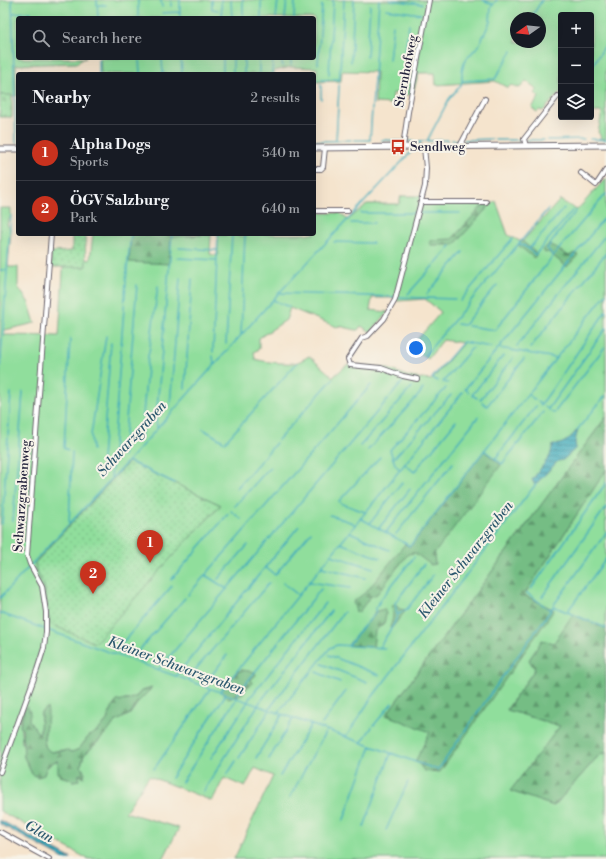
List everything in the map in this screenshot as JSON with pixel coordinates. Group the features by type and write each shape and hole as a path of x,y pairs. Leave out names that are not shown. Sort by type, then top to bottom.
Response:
{"street":[{"name":"Sternhofweg","path":"403,147 408,112 430,0"},
{"path":"526,146 524,139 558,96"},
{"path":"460,146 485,99"},
{"path":"316,148 606,145"},
{"path":"417,379 381,368 350,365 348,360 362,338 368,336 384,319 398,294 425,186 426,168 424,147"},
{"path":"316,169 321,169 323,167 325,148"},
{"path":"0,149 16,149"},
{"path":"581,173 596,185 606,170"},
{"path":"421,202 486,202"},
{"path":"316,211 348,211"},
{"name":"Schwarzgrabenweg","path":"0,772 39,664 47,626 42,586 27,558 27,550 51,236"},
{"path":"0,832 49,859"}],"green space":[{"path":"0,0 606,0 606,139 601,139 598,132 602,112 594,112 594,12 558,12 558,94 543,111 539,110 537,112 532,108 539,97 535,93 537,89 526,81 520,88 511,85 508,88 495,81 436,85 435,73 419,73 412,95 393,93 392,104 375,103 376,72 342,71 341,81 316,82 317,68 291,67 274,72 101,72 100,60 316,60 316,16 16,16 16,60 80,60 77,63 16,65 16,96 0,95"},
{"path":"0,95 12,95 12,117 0,117"},
{"path":"606,178 606,417 386,715 554,610 524,595 606,470 606,628 573,615 554,643 542,641 529,660 535,669 507,709 560,726 511,791 554,806 600,754 606,753 606,859 234,859 273,776 255,768 245,787 224,778 212,801 149,776 125,812 179,828 163,859 88,859 0,811 0,208 11,208 11,216 7,224 11,231 8,267 18,267 18,287 29,303 35,323 5,330 4,335 59,336 64,256 90,260 93,236 211,236 210,254 218,256 218,236 316,236 316,213 340,213 348,220 367,204 399,204 401,196 421,196 418,203 423,204 491,205 496,201 508,235 522,242 560,200 577,210","holes":["372,298 394,298 398,301 425,299 441,312 410,348 428,359 443,340 463,343 432,380 410,377 386,368 364,365 347,365 333,377 309,356 294,363 269,362 255,359 254,352 259,349 259,338 286,320 290,308 337,327 339,326 358,330 361,326 371,332 388,312 370,310","129,462 221,505 178,550 50,624 44,586 36,570 35,563","242,670 256,675 251,679 243,693 236,696 224,686 237,672","151,689 138,702 130,714 115,722 103,737 84,755 81,765 82,768 79,773 79,780 73,781 60,776 58,761 55,761 46,768 44,775 32,774 24,757 24,748 22,743 20,720 24,709 30,715 28,720 38,733 40,732 41,712 46,724 44,740 46,749 51,752 61,750 72,752 79,749 89,736 98,731 107,720 113,706 121,700 128,700 137,696 141,691"]},
{"path":"485,203 491,204 454,245 431,245 429,243 431,240 452,239"},
{"path":"72,236 85,236 86,267 51,267 51,252 72,251"},
{"path":"131,236 189,236 171,237 169,264 129,262"},
{"path":"522,241 537,254 534,258 518,245"},
{"path":"549,244 569,256 574,253 578,255 567,267 548,252 545,253 543,250"},
{"path":"606,417 606,470 524,595 554,610 440,772 424,771 416,760 430,732 386,715"},
{"path":"484,451 501,465 434,554 435,564 431,565 415,553 408,554 377,594 370,597 359,612 356,612 353,602 367,591 405,544 410,547"},
{"path":"129,462 221,505 178,550 95,643 50,624 44,586 36,570 35,563"},
{"path":"396,604 399,609 406,610 391,629 390,627 393,614 392,606"},
{"path":"384,609 386,614 384,623 375,631 373,647 348,645 374,616 374,612"},
{"path":"573,614 606,628 606,753 600,754 554,806 510,791 560,726 507,710 535,669 529,660 542,640 554,643"},
{"path":"242,670 255,672 256,675 251,679 252,683 247,687 244,693 229,699 223,695 222,689 230,678"},
{"path":"152,688 138,702 130,714 115,722 106,734 84,755 81,765 85,774 83,778 79,774 79,780 73,781 60,776 58,774 58,761 55,761 49,765 44,775 38,777 32,774 24,757 22,729 20,726 24,709 27,706 30,712 29,720 38,733 40,732 41,712 47,708 48,713 44,738 46,748 51,752 68,750 72,752 79,749 89,736 98,731 107,720 113,706 117,701 128,700 137,696 141,691"}],"water":[{"path":"578,429 575,442 576,448 563,460 558,461 535,485 532,480 550,456 553,445 561,444 570,438"},
{"path":"0,820 72,859 64,859 0,824"}],"waterway":[{"path":"12,0 16,142"},
{"path":"97,0 98,16"},
{"path":"138,0 138,16"},
{"path":"161,0 162,7"},
{"path":"171,0 171,6"},
{"path":"180,0 180,16"},
{"path":"212,0 212,9 218,10"},
{"path":"221,0 222,16"},
{"path":"231,0 232,16"},
{"path":"243,0 243,16"},
{"path":"261,0 261,16"},
{"path":"276,16 278,0"},
{"path":"285,16 287,0"},
{"path":"294,16 295,0"},
{"path":"329,75 333,0"},
{"path":"336,141 344,0"},
{"path":"351,62 354,0"},
{"path":"370,140 379,0"},
{"path":"390,0 422,4"},
{"path":"483,0 492,4"},
{"name":"Schwarzgraben","path":"419,144 422,141 427,141 449,99 461,85 464,63 479,45 490,22 491,7 497,0"},
{"path":"535,12 542,0"},
{"path":"98,5 106,5"},
{"path":"318,64 322,5"},
{"path":"367,56 370,5"},
{"path":"386,9 421,14"},
{"path":"13,13 31,12"},
{"path":"162,13 180,12"},
{"path":"389,60 393,25"},
{"path":"404,59 409,25"},
{"path":"594,63 606,44"},
{"path":"462,81 495,79 512,51"},
{"path":"99,60 99,72"},
{"path":"139,60 140,72"},
{"path":"162,60 163,72"},
{"path":"181,60 182,72"},
{"path":"223,60 223,72"},
{"path":"233,60 233,72"},
{"path":"244,60 244,72"},
{"path":"259,60 259,72"},
{"path":"272,72 273,60"},
{"path":"282,60 282,66"},
{"path":"291,60 291,65"},
{"path":"321,80 339,79"},
{"path":"321,85 321,99"},
{"path":"464,140 492,139"},
{"path":"547,140 584,139"},
{"path":"590,139 606,140"},
{"path":"321,141 351,140"},
{"path":"354,140 370,140"},
{"path":"382,140 402,141"},
{"path":"427,141 448,140"},
{"path":"452,140 460,140"},
{"path":"495,140 521,140"},
{"path":"526,140 544,140"},
{"path":"406,141 420,142"},
{"name":"Schwarzgraben","path":"0,598 128,461 279,293 412,151"},
{"path":"468,326 495,330 553,256 606,194"},
{"path":"519,243 529,249 564,208"},
{"path":"425,355 548,209"},
{"path":"529,249 535,255 573,210"},
{"path":"553,256 547,248 576,211"},
{"path":"361,213 415,213"},
{"path":"419,213 460,213"},
{"path":"0,372 11,215"},
{"path":"469,392 465,389 606,216"},
{"path":"351,223 374,223"},
{"path":"111,478 131,236"},
{"path":"157,427 156,420 172,236"},
{"path":"213,352 218,236"},
{"path":"226,344 232,236"},
{"path":"241,335 245,236"},
{"path":"517,346 604,237"},
{"path":"460,301 513,238"},
{"path":"334,242 373,243"},
{"path":"408,294 451,246"},
{"path":"179,248 217,250"},
{"path":"427,294 463,252"},
{"path":"530,348 606,253"},
{"path":"177,258 217,260"},
{"path":"0,270 7,270"},
{"path":"170,406 180,278"},
{"path":"185,388 192,279"},
{"path":"123,457 137,285"},
{"path":"457,324 464,325 497,285"},
{"path":"141,438 148,356 158,286"},
{"name":"Schwarzgraben","path":"279,293 455,299"},
{"path":"360,518 410,546 606,294"},
{"path":"273,300 289,307"},
{"path":"538,402 541,405 606,311"},
{"path":"548,409 606,328"},
{"path":"92,450 91,435 106,336"},
{"path":"68,450 64,448 70,338"},
{"path":"437,381 432,378 463,342 491,347"},
{"path":"102,459 111,343"},
{"path":"448,383 443,382 472,348"},
{"path":"499,348 556,358"},
{"path":"551,412 554,413 604,348"},
{"name":"Schwarzgraben","path":"213,356 214,364"},
{"path":"477,398 472,395 503,356"},
{"path":"480,400 513,358"},
{"path":"482,402 487,406 524,359"},
{"path":"225,442 297,363"},
{"path":"278,440 333,379"},
{"path":"390,397 405,379"},
{"path":"188,595 371,385"},
{"path":"360,446 412,387"},
{"path":"400,470 395,464 390,450 446,388"},
{"path":"368,450 423,389"},
{"path":"13,521 23,392"},
{"path":"220,692 463,392"},
{"path":"2,524 11,393"},
{"path":"393,459 451,395"},
{"path":"529,395 535,400"},
{"name":"Kleiner Schwarzgraben","path":"577,430 605,396"},
{"path":"158,670 388,399"},
{"path":"495,459 536,406"},
{"path":"545,407 549,410"},
{"path":"484,450 502,464 543,412"},
{"path":"386,532 478,417"},
{"path":"405,464 414,472 456,421"},
{"path":"203,429 223,441"},
{"path":"236,489 276,443"},
{"path":"69,524 72,452"},
{"path":"365,512 340,503 339,501 380,457"},
{"path":"128,461 175,483"},
{"path":"396,534 453,463"},
{"path":"235,506 270,467"},
{"path":"370,523 402,483"},
{"path":"531,589 606,483"},
{"name":"Kleiner Schwarzgraben","path":"346,737 370,700 536,484"},
{"path":"379,528 410,489"},
{"path":"542,597 606,507"},
{"path":"231,511 241,519"},
{"path":"171,580 228,514"},
{"path":"330,515 355,525"},
{"path":"176,676 299,526"},
{"path":"265,567 275,575 311,532"},
{"path":"350,532 389,550"},
{"path":"553,606 606,533"},
{"path":"340,543 380,558"},
{"path":"218,579 248,545"},
{"path":"331,555 373,568"},
{"path":"348,646 375,614 376,608 381,599 414,557"},
{"path":"567,612 606,559"},
{"path":"379,648 395,622 397,615 395,603 424,564"},
{"path":"322,567 365,578"},
{"path":"205,575 227,589"},
{"path":"397,615 407,609 433,575"},
{"path":"309,582 350,588"},
{"path":"188,680 269,583"},
{"path":"283,583 298,595"},
{"path":"116,650 172,586"},
{"path":"235,697 321,589"},
{"path":"527,593 550,610"},
{"path":"135,655 185,598"},
{"path":"211,758 249,699 325,603"},
{"name":"Kleiner Schwarzgraben","path":"0,613 438,770 551,608 555,607 606,628"},
{"path":"203,792 260,702 331,611"},
{"path":"239,758 272,705 344,612"},
{"path":"278,713 330,648 337,645 385,648"},
{"path":"204,685 227,655"},
{"path":"329,655 379,675"},
{"path":"322,664 367,682"},
{"path":"316,672 340,682"},
{"path":"154,769 210,689"},
{"path":"322,724 346,691"},
{"path":"171,778 226,694"},
{"path":"182,782 237,698"},
{"path":"374,725 392,703"},
{"path":"256,758 282,715"},
{"path":"269,759 293,719"},
{"path":"280,776 311,725"},
{"path":"361,743 372,727"},
{"path":"290,797 326,731"},
{"path":"343,822 371,746"},
{"path":"364,827 391,753"},
{"path":"227,775 236,761"},
{"path":"386,830 408,782"}],"place":[{"name":"Sendlweg","path":"398,147"},
{"name":"Alpha Dogs","path":"150,563"},
{"name":"ÖGV Salzburg","path":"93,594"}],"water label":[{"name":"Glan","path":"39,832"}]}
